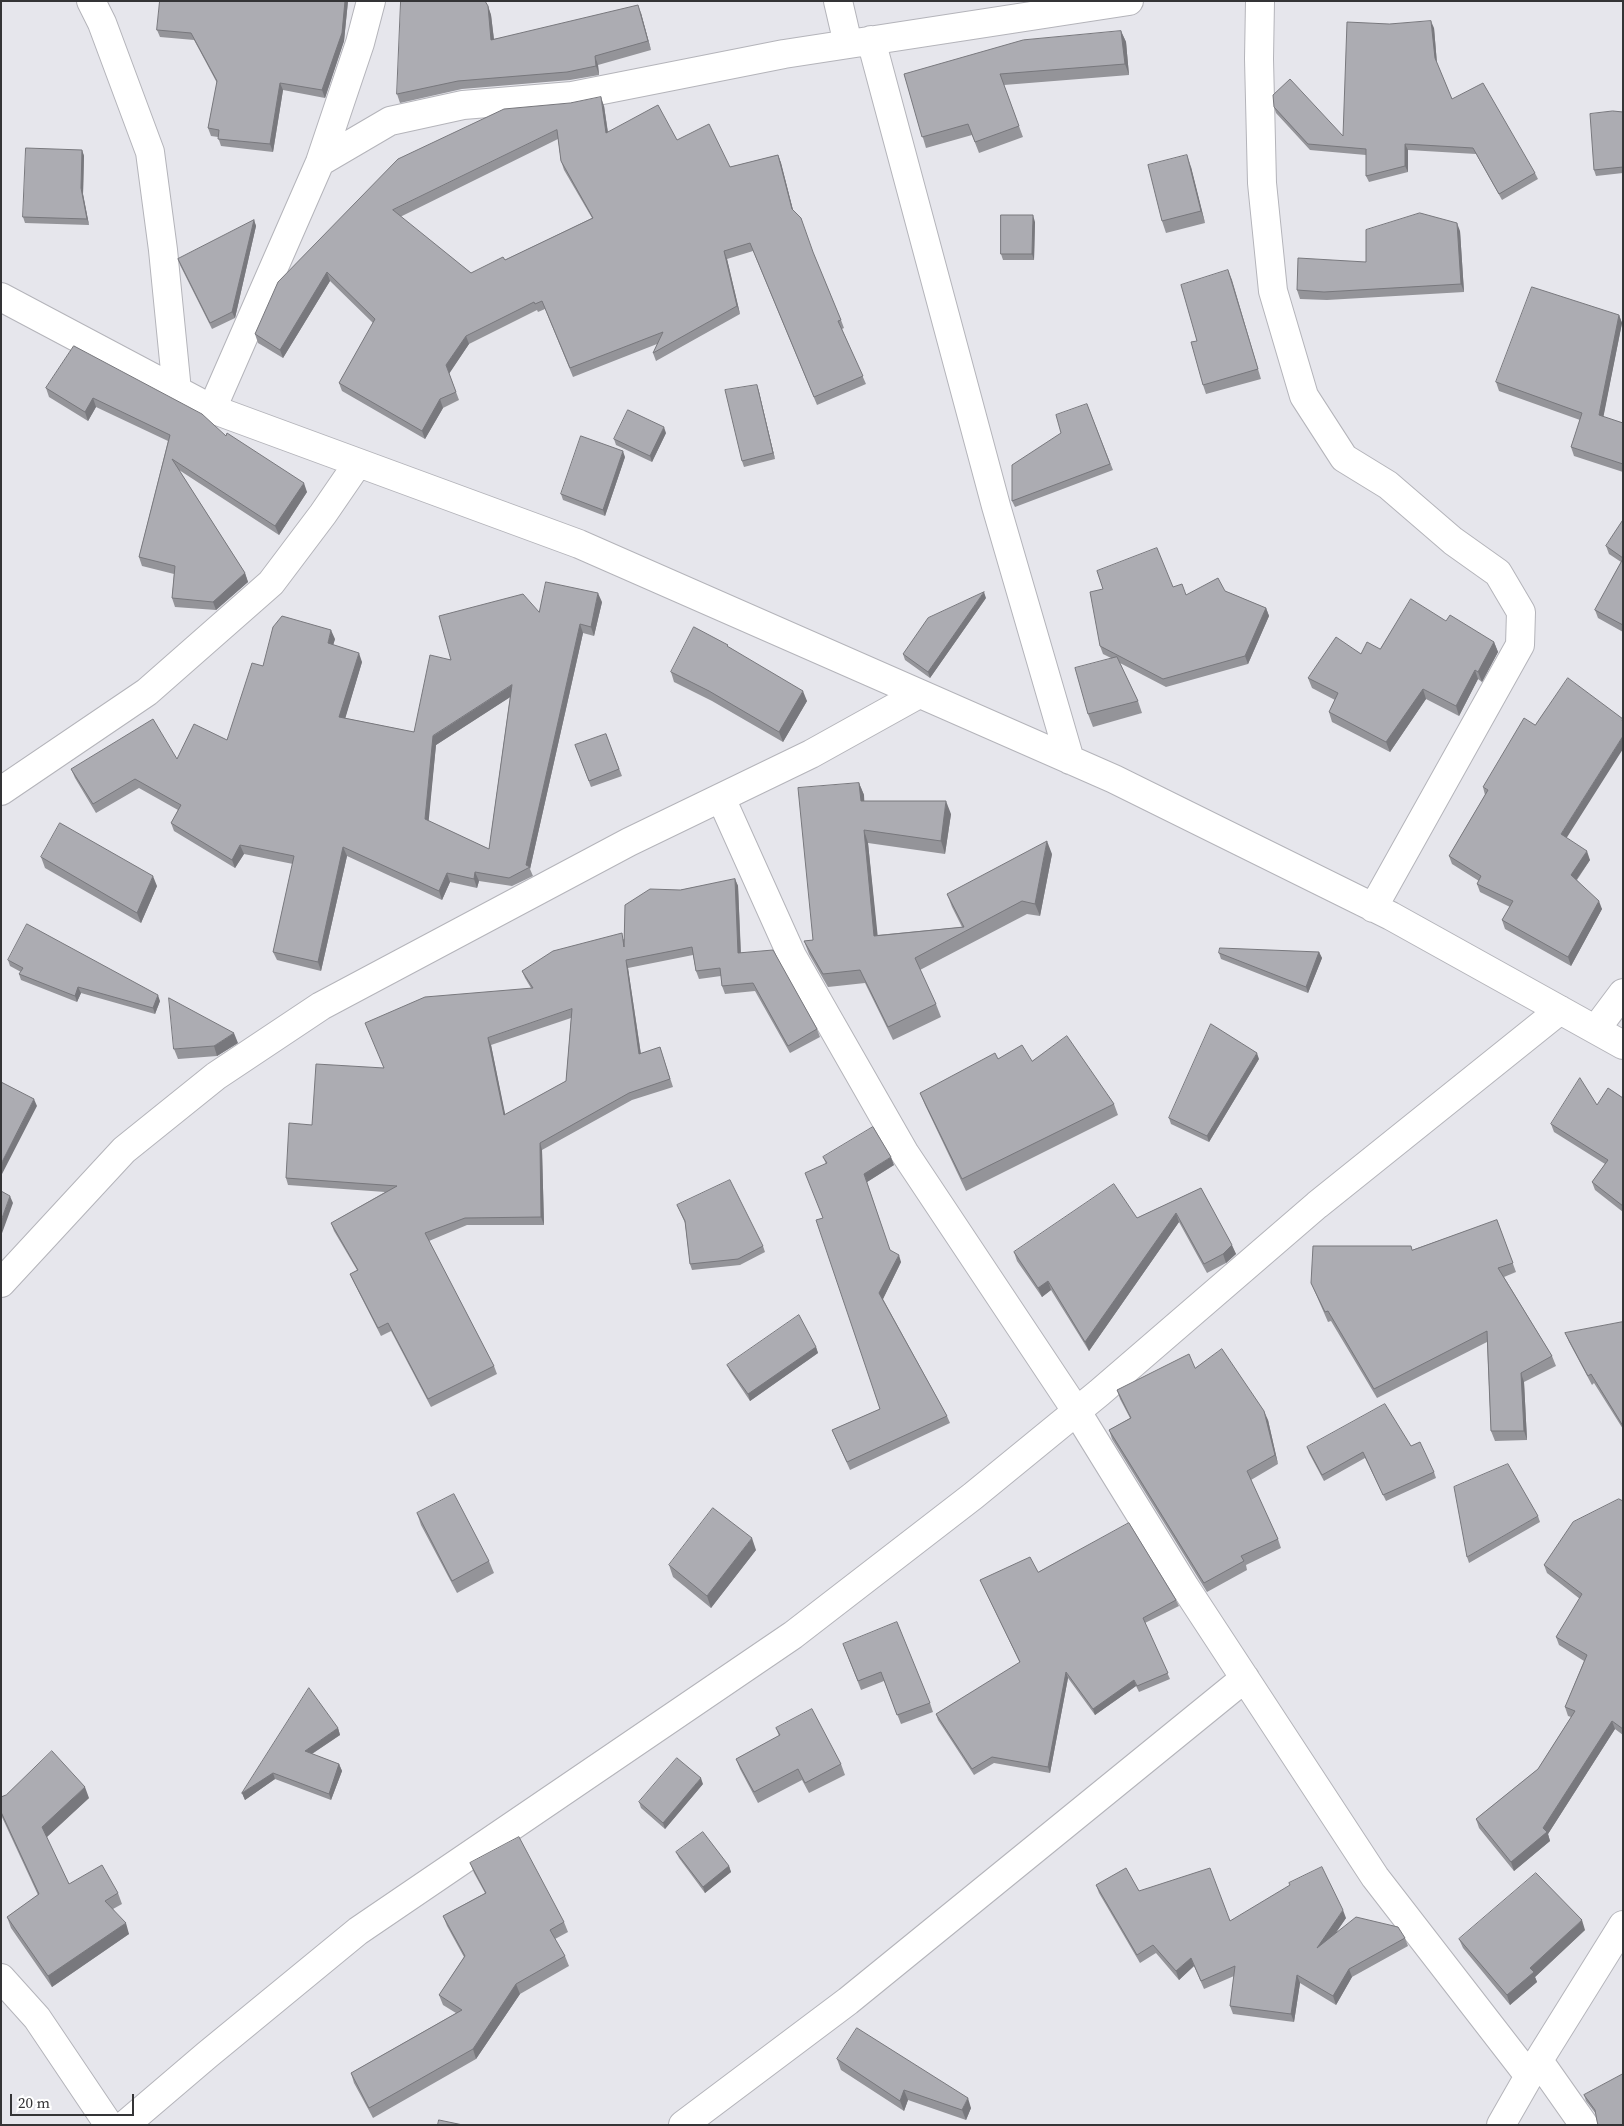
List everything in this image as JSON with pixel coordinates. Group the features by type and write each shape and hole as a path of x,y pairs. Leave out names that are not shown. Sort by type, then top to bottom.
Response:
{"street":[{"path":"91,1 102,23 150,152 163,250 177,390"},
{"path":"212,409 320,162 360,43 371,1"},
{"path":"838,1 860,42 1070,760"},
{"path":"320,162 390,121 462,105 572,96 784,54 860,42 981,13 1130,1"},
{"path":"1260,1 1259,59 1262,183 1273,291 1304,396 1344,458 1388,485 1454,541 1498,573 1521,612 1520,645 1373,908"},
{"path":"1,298 212,409 578,544 1123,784 1373,908 1623,1045"},
{"path":"1,791 146,692 271,583 323,514 358,463"},
{"path":"1,1283 124,1150 224,1071 321,1006 629,842 811,754 919,694"},
{"path":"720,798 792,956 904,1152 1077,1412 1185,1587 1375,1878 1584,2125"},
{"path":"1596,1029 1623,993"},
{"path":"126,2125 207,2054 358,1931 793,1634 973,1496 1077,1412 1317,1205 1560,1010"},
{"path":"684,2125 848,2001 1245,1678"},
{"path":"1502,2125 1534,2068 1623,1925"},
{"path":"1,1978 37,2018 109,2125"}],"building":[{"path":"160,1 345,1 342,33 322,90 280,83 270,144 218,139 219,130 208,128 217,81 191,33 157,30"},
{"path":"401,1 485,1 488,6 491,40 638,5 648,41 595,56 596,66 567,72 458,81 397,94"},
{"path":"1431,21 1435,58 1452,99 1483,83 1535,173 1499,194 1473,148 1405,144 1405,166 1366,176 1366,149 1308,144 1274,107 1273,95 1290,79 1343,136 1347,22 1389,24"},
{"path":"1121,31 1125,64 1000,74 1019,126 975,142 968,124 922,137 904,74 1023,40"},
{"path":"601,97 606,133 658,105 677,140 709,124 730,167 778,155 792,209 801,218 841,320 838,321 863,376 814,397 750,243 724,251 737,306 653,353 663,332 570,368 542,301 535,304 534,302 466,336 446,365 456,392 440,399 422,431 339,383 375,319 327,272 280,350 255,334 278,282 398,159 504,109 570,103","holes":["557,130 561,161 593,218 505,260 503,257 471,273 393,210"]},
{"path":"1613,111 1623,112 1623,167 1594,170 1590,114"},
{"path":"26,148 82,150 81,188 87,219 23,217"},
{"path":"1187,155 1201,211 1162,221 1148,165"},
{"path":"1420,213 1457,223 1461,284 1324,292 1297,290 1298,258 1366,262 1366,230"},
{"path":"1001,215 1033,215 1032,254 1001,254"},
{"path":"254,220 232,312 210,323 178,259"},
{"path":"1228,270 1258,369 1203,385 1191,342 1197,341 1181,285"},
{"path":"1532,287 1619,315 1599,415 1623,423 1623,464 1571,447 1582,413 1496,382"},
{"path":"74,346 202,414 226,436 227,433 304,483 275,526 172,459 245,573 213,602 172,598 175,566 139,557 170,435 93,398 85,412 46,388"},
{"path":"757,385 773,453 742,461 725,390"},
{"path":"1087,404 1110,464 1012,501 1012,465 1061,433 1056,415"},
{"path":"628,410 664,427 650,456 614,439"},
{"path":"581,436 623,451 603,510 561,494"},
{"path":"1623,520 1623,558 1606,546"},
{"path":"1157,548 1173,587 1182,584 1186,595 1218,578 1225,591 1266,608 1245,656 1163,679 1100,646 1090,592 1103,589 1097,571"},
{"path":"1623,559 1623,625 1595,610"},
{"path":"546,582 598,593 591,627 580,624 526,865 530,867 509,878 475,872 474,879 447,873 439,891 343,847 318,962 273,952 294,856 240,845 232,860 171,823 181,805 135,779 93,804 71,769 153,719 177,759 194,724 227,740 252,663 263,666 273,627 282,616 331,630 328,643 359,653 339,717 414,732 430,655 451,660 439,616 523,594 539,612","holes":["512,685 489,849 425,819 433,736"]},
{"path":"984,592 928,672 903,654 928,618"},
{"path":"1411,599 1446,621 1450,615 1494,642 1478,672 1475,670 1456,706 1423,689 1386,742 1329,712 1338,693 1308,678 1336,637 1361,654 1367,642 1380,649"},
{"path":"694,627 728,645 803,691 779,732 709,691 671,672"},
{"path":"1117,657 1138,701 1088,714 1075,668"},
{"path":"1568,678 1623,719 1623,736 1561,834 1587,851 1571,875 1599,901 1568,957 1502,920 1513,901 1477,884 1481,876 1449,856 1488,790 1483,787 1524,718 1535,725"},
{"path":"606,734 619,769 589,781 575,745"},
{"path":"859,783 861,801 946,801 941,841 864,830 874,936 964,927 947,894 1047,841 1035,904 1022,901 915,958 936,1004 888,1027 860,970 823,974 804,941 813,940 798,788"},
{"path":"60,823 153,876 137,913 41,857"},
{"path":"735,879 738,953 773,950 817,1029 788,1046 753,983 722,986 720,968 696,971 692,947 626,960 639,1054 660,1047 670,1079 629,1093 540,1143 541,1217 465,1218 425,1233 494,1366 428,1399 388,1323 378,1328 350,1274 358,1270 331,1223 397,1186 286,1178 289,1123 312,1125 316,1064 384,1068 365,1023 425,997 533,988 522,971 553,951 622,933 624,947 625,905 650,889 680,890","holes":["572,1009 566,1081 504,1115 488,1038"]},
{"path":"27,924 158,995 153,1008 78,987 75,996 19,974 23,968 8,960"},
{"path":"1220,948 1319,952 1306,987 1219,953"},
{"path":"169,998 234,1033 214,1046 174,1049"},
{"path":"1211,1024 1257,1053 1207,1136 1169,1118"},
{"path":"1067,1036 1114,1104 962,1179 920,1093 995,1053 998,1059 1022,1045 1032,1061"},
{"path":"1580,1078 1597,1105 1608,1088 1623,1098 1623,1206 1592,1182 1608,1160 1551,1124"},
{"path":"1,1082 34,1099 1,1164"},
{"path":"873,1127 891,1157 864,1174 890,1250 899,1255 879,1293 947,1416 847,1462 832,1430 880,1409 816,1220 823,1218 805,1173 827,1163 823,1157"},
{"path":"730,1180 763,1246 738,1259 690,1264 685,1221 677,1205"},
{"path":"1114,1184 1137,1218 1201,1188 1232,1245 1223,1254 1204,1264 1176,1213 1085,1342 1048,1281 1038,1288 1014,1252"},
{"path":"1,1191 10,1196 1,1221"},
{"path":"1497,1220 1513,1263 1498,1268 1552,1356 1521,1373 1524,1431 1491,1431 1487,1331 1374,1389 1328,1311 1325,1312 1311,1283 1313,1246 1411,1246 1412,1250"},
{"path":"799,1315 816,1347 748,1394 727,1365"},
{"path":"1623,1322 1623,1426 1591,1374 1588,1376 1565,1333"},
{"path":"1222,1349 1264,1411 1275,1455 1247,1471 1278,1539 1241,1556 1244,1561 1204,1583 1109,1430 1131,1418 1117,1390 1189,1354 1195,1368"},
{"path":"1385,1404 1411,1446 1420,1442 1434,1472 1383,1495 1363,1452 1322,1475 1307,1447"},
{"path":"1508,1464 1538,1516 1467,1557 1454,1487"},
{"path":"454,1494 489,1561 452,1581 417,1513"},
{"path":"1619,1499 1623,1501 1623,1729 1612,1721 1543,1828 1547,1832 1511,1862 1476,1819 1538,1769 1575,1711 1565,1707 1587,1655 1556,1637 1582,1594 1544,1565 1573,1522"},
{"path":"713,1508 752,1538 707,1596 669,1565"},
{"path":"1129,1523 1176,1600 1143,1618 1168,1673 1137,1686 1134,1680 1093,1709 1066,1672 1048,1767 992,1757 972,1769 936,1714 1020,1662 980,1580 1030,1557 1038,1572"},
{"path":"897,1622 930,1703 897,1715 881,1672 858,1681 843,1644"},
{"path":"309,1688 338,1728 305,1751 339,1764 329,1794 273,1773 242,1793"},
{"path":"812,1709 841,1764 805,1783 798,1769 754,1792 736,1759 780,1735 776,1728"},
{"path":"52,1751 85,1787 42,1827 69,1884 102,1865 118,1893 105,1901 126,1923 48,1976 7,1917 39,1894 1,1812 1,1797 6,1795"},
{"path":"677,1758 701,1778 663,1823 639,1802"},
{"path":"703,1832 729,1866 703,1887 676,1852"},
{"path":"519,1837 564,1922 550,1930 565,1956 516,1984 473,2049 369,2108 351,2073 462,2010 439,1995 465,1956 443,1916 486,1893 470,1863"},
{"path":"1322,1867 1343,1910 1317,1948 1356,1917 1398,1927 1405,1938 1349,1969 1333,1996 1297,1975 1291,2014 1230,2006 1235,1966 1201,1981 1191,1958 1176,1971 1153,1945 1137,1955 1096,1885 1126,1868 1139,1891 1210,1868 1230,1921 1290,1885 1289,1883"},
{"path":"1536,1873 1582,1920 1530,1968 1534,1972 1507,1995 1459,1939"},
{"path":"857,2028 968,2098 962,2110 904,2090 900,2101 837,2059"},
{"path":"1623,2074 1623,2125 1598,2125 1595,2110 1584,2095"},
{"path":"439,2120 463,2125 438,2125"}]}
